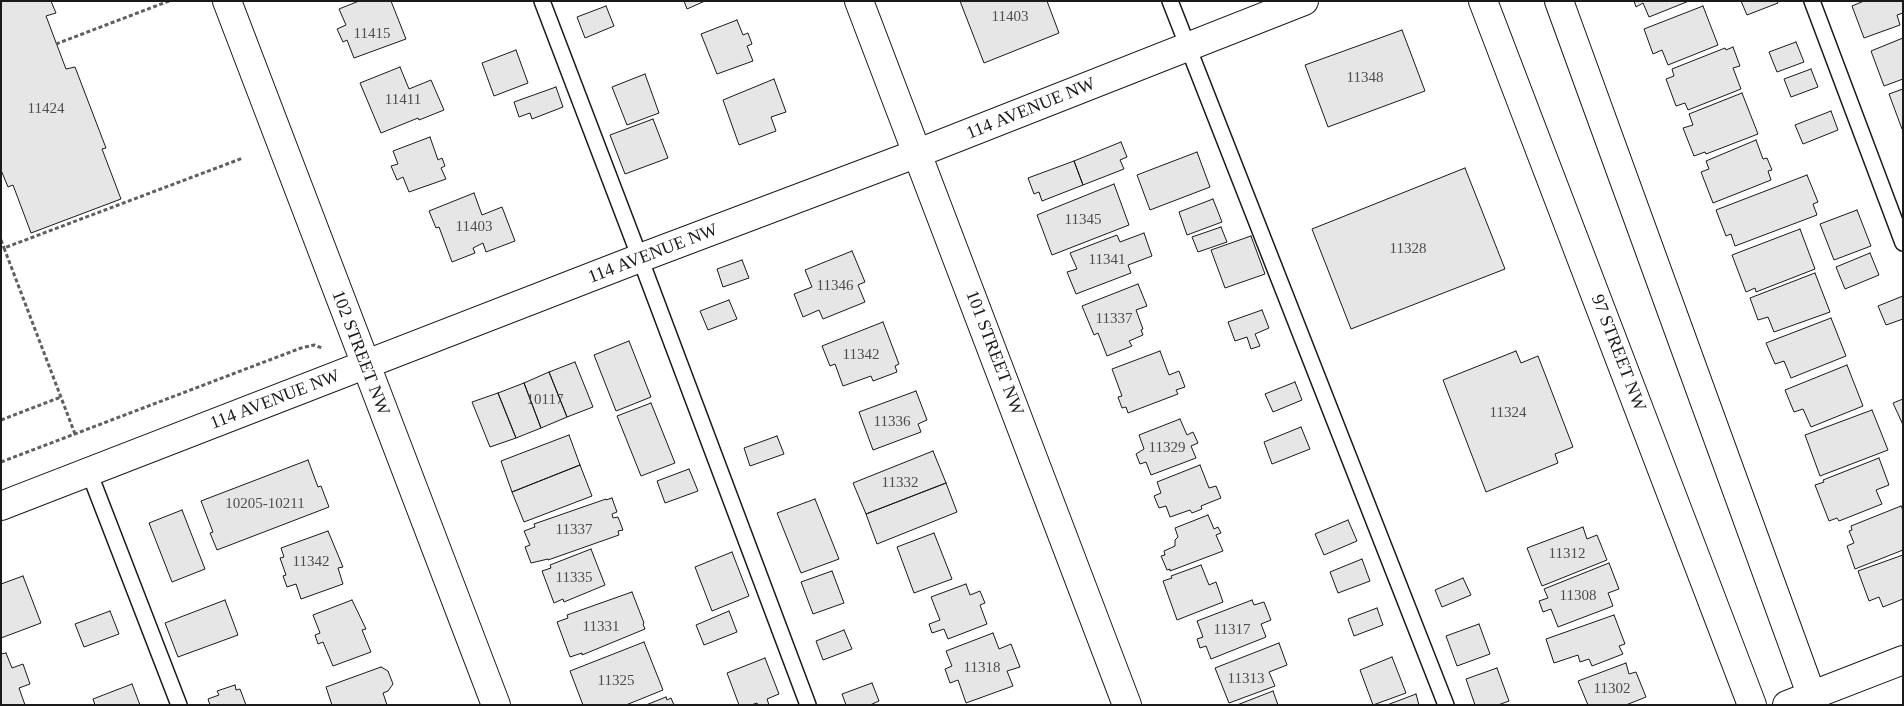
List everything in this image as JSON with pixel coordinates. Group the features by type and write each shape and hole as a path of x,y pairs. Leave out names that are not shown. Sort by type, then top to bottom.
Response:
{"street":[{"name":"102 STREET NW","path":"227,1 496,705"},
{"name":"101 STREET NW","path":"860,1 1127,705"},
{"name":"114 AVENUE NW","path":"1,506 640,258 918,154 1304,1"},
{"name":"97 STREET NW","path":"1483,1 1752,705"},
{"path":"1559,1 1804,702 1903,660"}],"lane":[{"path":"542,1 808,705"},
{"path":"1170,1 1446,705"},
{"path":"1812,1 1903,243"},
{"path":"89,472 179,705"}],"path":[{"path":"56,44 169,1"},
{"path":"4,248 243,158"},
{"path":"1,240 75,434"},
{"path":"1,462 301,348 314,345 323,348"},
{"path":"1,420 61,397"}],"building":[{"path":"1,1 51,1 56,13 46,16 66,69 75,67 106,148 102,149 121,199 31,233 13,185 8,187 1,170"},
{"path":"359,1 391,1 406,39 354,58 347,40 343,42 337,29 346,25 339,9"},
{"path":"684,1 705,1 687,9"},
{"path":"960,1 1047,1 1059,33 984,63"},
{"path":"1634,1 1689,1 1649,17 1643,3 1636,7"},
{"path":"1741,1 1777,1 1778,3 1747,15"},
{"path":"1864,1 1903,1 1903,13 1897,15 1900,25 1864,38 1852,6"},
{"path":"606,6 614,26 585,38 577,17"},
{"path":"1703,6 1718,45 1668,65 1662,50 1653,54 1644,29"},
{"path":"737,20 743,35 748,33 752,44 747,46 753,61 717,74 701,34"},
{"path":"1402,30 1425,91 1328,127 1305,65"},
{"path":"1903,38 1903,79 1884,86 1871,51"},
{"path":"1796,42 1804,62 1777,72 1769,52"},
{"path":"1733,47 1740,66 1733,68 1741,89 1688,110 1685,103 1676,106 1666,79 1674,76 1672,69 1725,48 1726,50"},
{"path":"516,50 528,83 494,96 482,63"},
{"path":"400,67 409,89 431,80 444,110 381,133 360,83"},
{"path":"1811,69 1818,87 1791,97 1784,79"},
{"path":"645,74 659,113 627,125 612,87"},
{"path":"774,79 786,112 771,117 776,131 739,145 723,100"},
{"path":"556,87 563,107 532,119 530,113 519,117 514,102"},
{"path":"1903,89 1903,129 1902,129 1889,94"},
{"path":"1742,93 1758,134 1706,154 1705,152 1694,156 1683,128 1693,125 1689,114"},
{"path":"1831,111 1838,130 1803,144 1795,125"},
{"path":"653,119 668,158 625,174 610,135"},
{"path":"430,137 438,160 442,158 445,166 441,168 446,179 409,192 403,177 397,180 391,166 398,164 393,151"},
{"path":"1756,140 1763,159 1767,158 1772,170 1768,171 1771,180 1713,203 1701,172 1709,169 1706,161"},
{"path":"1121,142 1127,157 1120,160 1124,169 1083,185 1074,161"},
{"path":"1197,152 1210,187 1150,210 1137,175"},
{"path":"1074,161 1083,185 1042,201 1039,192 1034,194 1028,178"},
{"path":"1465,168 1505,269 1351,329 1312,229"},
{"path":"1807,175 1818,202 1813,204 1817,215 1735,246 1731,234 1726,236 1716,210"},
{"path":"1114,184 1129,225 1052,255 1037,215"},
{"path":"474,193 482,215 502,207 515,241 486,252 483,243 473,248 475,253 452,262 439,227 436,228 429,211"},
{"path":"1213,199 1222,222 1187,235 1179,212"},
{"path":"1857,210 1871,246 1834,260 1820,224"},
{"path":"1221,227 1227,242 1198,252 1192,237"},
{"path":"1800,229 1815,269 1756,292 1755,288 1746,292 1732,255"},
{"path":"1144,233 1152,256 1128,265 1131,273 1076,294 1067,272 1077,269 1070,253 1117,235 1120,242"},
{"path":"1251,236 1265,274 1225,288 1211,250"},
{"path":"852,251 865,282 858,285 865,302 823,319 819,310 803,317 794,294 812,287 805,270"},
{"path":"1870,253 1879,275 1845,289 1836,267"},
{"path":"742,260 749,278 723,287 717,269"},
{"path":"1815,273 1830,312 1774,332 1768,317 1758,320 1750,298"},
{"path":"1138,284 1147,306 1136,310 1143,329 1141,330 1143,335 1129,341 1132,346 1107,356 1098,333 1094,335 1082,306"},
{"path":"1903,296 1903,319 1886,325 1878,306"},
{"path":"729,300 737,319 708,330 700,311"},
{"path":"1262,310 1269,328 1255,334 1260,346 1251,349 1247,337 1235,341 1228,322"},
{"path":"1831,318 1846,356 1791,378 1784,361 1775,364 1766,343"},
{"path":"883,322 899,364 895,366 897,372 873,381 871,376 843,386 835,364 830,366 822,346"},
{"path":"629,341 651,397 616,411 594,355"},
{"path":"1160,351 1169,375 1179,371 1185,387 1176,390 1178,394 1128,413 1126,407 1122,408 1118,397 1122,396 1112,369"},
{"path":"1516,351 1521,363 1538,356 1573,447 1555,454 1558,463 1486,492 1443,380"},
{"path":"575,362 593,407 567,417 549,372"},
{"path":"1847,365 1863,406 1811,427 1803,409 1794,412 1785,390"},
{"path":"549,372 567,417 541,428 524,383"},
{"path":"1295,382 1302,400 1273,412 1265,394"},
{"path":"524,383 541,428 516,438 498,393"},
{"path":"916,391 927,420 918,424 921,432 873,450 859,412"},
{"path":"498,393 516,438 490,447 472,402"},
{"path":"1903,399 1903,425 1893,403"},
{"path":"651,403 675,463 641,476 617,416"},
{"path":"1872,410 1888,450 1820,476 1805,435"},
{"path":"1180,419 1187,435 1193,432 1198,443 1191,446 1196,458 1151,475 1146,462 1140,464 1136,454 1144,449 1139,435"},
{"path":"1301,427 1310,449 1272,464 1264,442"},
{"path":"569,435 580,465 512,492 501,461"},
{"path":"777,436 784,454 750,466 744,448"},
{"path":"933,451 946,483 866,514 853,483"},
{"path":"1879,458 1889,485 1876,490 1882,504 1839,521 1837,518 1829,521 1815,485"},
{"path":"308,460 318,487 321,486 329,507 217,550 210,533 213,532 201,501"},
{"path":"580,465 592,496 524,522 512,492"},
{"path":"1200,465 1209,488 1216,486 1221,498 1201,506 1202,509 1192,513 1190,510 1170,517 1166,506 1159,508 1154,496 1161,493 1157,482"},
{"path":"689,469 698,491 665,503 657,481"},
{"path":"946,483 957,512 877,544 866,514"},
{"path":"612,498 617,512 612,514 613,518 618,517 623,530 618,531 619,535 548,560 531,563 525,547 530,545 524,531 535,527 534,524"},
{"path":"815,499 839,559 801,573 777,513"},
{"path":"1901,506 1903,510 1903,550 1855,569 1847,546 1854,543 1849,531 1852,530 1851,526"},
{"path":"182,510 205,569 172,582 149,523"},
{"path":"1208,515 1214,529 1218,527 1221,533 1216,535 1223,551 1170,571 1170,569 1167,570 1161,556 1165,555 1164,551 1175,546 1175,540 1178,537 1175,528"},
{"path":"1348,520 1357,541 1324,555 1315,534"},
{"path":"1583,527 1587,539 1597,535 1607,560 1542,586 1527,548"},
{"path":"328,531 343,567 338,568 343,584 301,599 296,584 287,587 283,576 286,575 280,558 284,557 281,548"},
{"path":"934,533 952,579 914,593 897,547"},
{"path":"591,549 605,585 564,602 563,599 554,603 542,571 551,568 550,565"},
{"path":"732,552 749,596 712,611 695,567"},
{"path":"1903,555 1903,599 1883,607 1879,597 1869,601 1858,571"},
{"path":"1362,559 1370,581 1338,593 1330,572"},
{"path":"1609,563 1619,589 1608,593 1613,606 1558,627 1551,609 1543,612 1539,601 1548,598 1544,589"},
{"path":"1201,565 1209,585 1216,582 1223,602 1177,620 1163,581 1172,578 1171,576"},
{"path":"832,571 844,603 813,614 801,582"},
{"path":"23,576 41,623 1,638 1,584"},
{"path":"1463,578 1471,595 1442,607 1435,590"},
{"path":"966,584 970,595 980,591 985,603 980,605 987,624 948,639 944,629 932,633 929,624 940,620 931,597"},
{"path":"632,592 645,629 582,655 582,653 570,657 557,622 568,618 567,615"},
{"path":"225,600 238,635 178,657 165,623"},
{"path":"352,600 366,629 362,630 371,652 333,666 323,642 318,644 315,635 320,633 313,615"},
{"path":"1252,600 1254,605 1264,602 1271,620 1261,624 1266,637 1211,659 1206,646 1200,648 1197,639 1203,637 1197,621"},
{"path":"1377,608 1383,625 1354,636 1348,619"},
{"path":"110,611 119,634 84,647 75,624"},
{"path":"729,611 737,632 704,645 696,625"},
{"path":"1614,615 1625,644 1619,646 1623,654 1592,666 1589,659 1580,662 1578,655 1554,663 1546,639"},
{"path":"1479,624 1490,654 1457,666 1446,636"},
{"path":"844,630 852,649 823,660 816,641"},
{"path":"993,633 999,649 1011,644 1020,667 1007,671 1013,686 966,703 958,680 950,683 945,669 952,666 946,651"},
{"path":"644,642 663,690 626,705 583,705 570,671"},
{"path":"1279,643 1287,665 1269,672 1275,686 1229,703 1215,668"},
{"path":"6,653 12,668 23,664 30,684 19,688 25,705 1,705 1,654"},
{"path":"1392,657 1406,693 1373,705 1360,670"},
{"path":"765,658 779,694 767,699 769,705 758,705 757,703 739,705 727,673"},
{"path":"1626,663 1629,674 1636,672 1646,697 1626,705 1588,705 1578,681"},
{"path":"381,667 388,671 393,684 388,691 383,693 387,705 332,705 326,687"},
{"path":"1497,668 1509,701 1498,705 1475,705 1466,679"},
{"path":"872,683 879,701 870,705 846,705 842,694"},
{"path":"132,684 140,705 95,705 93,699"},
{"path":"235,685 236,690 240,689 246,705 210,705 208,699 219,695 217,691"},
{"path":"1273,691 1278,705 1237,705"},
{"path":"1416,694 1419,705 1387,705"},
{"path":"666,697 667,700 671,698 674,705 646,705"}]}
